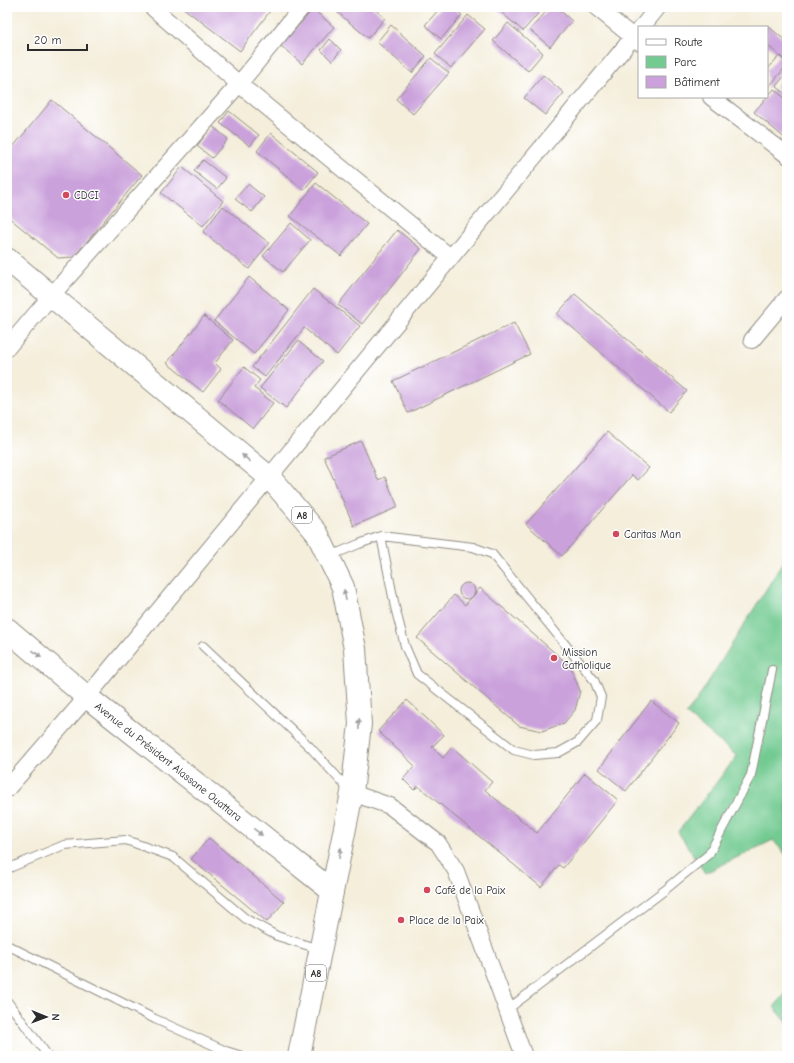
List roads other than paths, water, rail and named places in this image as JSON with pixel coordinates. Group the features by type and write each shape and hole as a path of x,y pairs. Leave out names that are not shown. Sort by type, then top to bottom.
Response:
{"main road":[{"name":"A8","path":"7,259 270,478 317,533 343,587 355,649 360,724 352,793 299,1056"},
{"name":"Avenue du Président Alassane Ouattara","path":"7,629 87,697 332,891"}],"street":[{"path":"152,7 240,84 450,257"},
{"path":"7,348 51,296 240,84 302,7"},
{"path":"7,789 87,697 270,478 450,257 638,34 596,7"},
{"path":"644,26 658,7"},
{"path":"712,98 787,156"},
{"path":"752,340 787,298"},
{"path":"352,793 390,806 438,843 456,871 524,1056"}],"lane":[{"path":"328,557 381,536 473,547 492,554 594,680 601,697 597,720 578,742 558,753 534,755 514,750 417,674 405,646 395,607 381,536"},
{"path":"202,646 310,747 352,793"},
{"path":"508,1009 665,890 709,854 751,775 772,670"},
{"path":"7,869 64,845 126,840 173,857 246,919 277,936 321,950"},
{"path":"7,945 155,1019 226,1051 242,1056"},
{"path":"7,1002 48,1056"}],"place":[{"name":"CDCI","path":"66,195"},
{"name":"Caritas Man","path":"616,534"},
{"name":"Mission Catholique","path":"554,658"},
{"name":"Café de la Paix","path":"427,890"},
{"name":"Place de la Paix","path":"401,920"}]}
